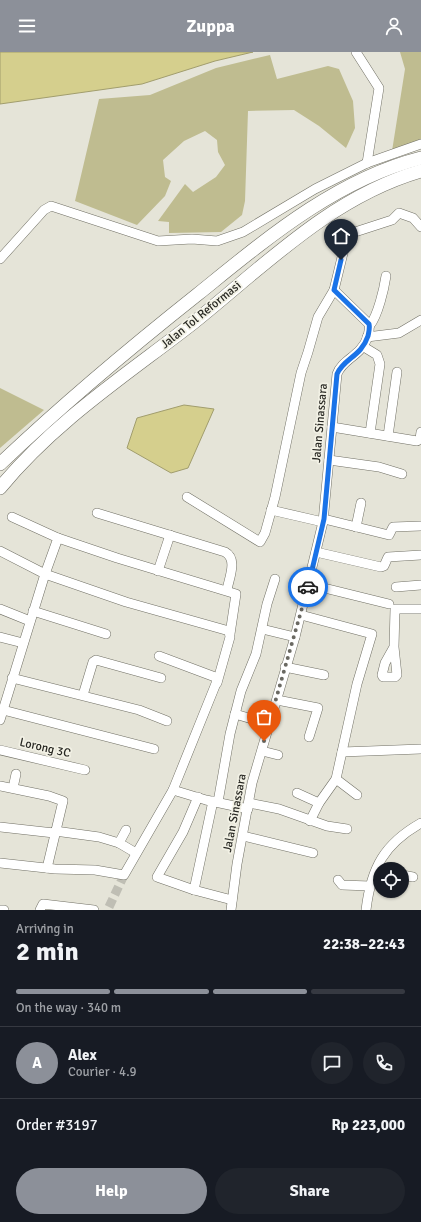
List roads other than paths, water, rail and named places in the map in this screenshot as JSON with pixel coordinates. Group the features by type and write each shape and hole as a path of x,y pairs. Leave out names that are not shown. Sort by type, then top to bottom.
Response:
{"highway":[{"name":"Jalan Tol Reformasi","path":"0,464 61,406 181,307 300,216 356,183 385,170 421,158"},
{"name":"Jalan Tol Reformasi","path":"0,488 40,444 72,416 194,322 311,226 376,189 419,173"}],"street":[{"path":"356,52 379,88 367,163"},
{"path":"0,259 44,210 51,206 158,241 224,240 250,229 315,189 367,163 421,144"},
{"path":"187,497 259,542 265,533 271,510 290,431 300,373 318,317 334,290 344,244 351,234 392,220 399,213 413,218 421,227"},
{"path":"370,433 380,364 377,355 364,347 370,325 375,318 384,290 386,276"},
{"path":"334,290 370,325"},
{"path":"367,337 399,333 421,320"},
{"name":"Jalan Sinassara","path":"232,910 232,900 252,783 277,700 285,666 295,637 324,521 337,374 340,368 364,347"},
{"path":"388,436 397,372"},
{"path":"332,427 417,441 420,439 421,432"},
{"path":"329,460 379,467 402,474"},
{"path":"356,527 361,503"},
{"path":"271,510 389,535 393,527 421,526"},
{"path":"97,513 230,554 232,565 227,590"},
{"path":"0,864 95,870 124,875 173,790 217,683 236,594 227,590 158,571 58,538 12,517"},
{"path":"158,571 170,535"},
{"path":"58,538 44,574 1,714 154,749"},
{"path":"0,551 44,574 126,602 229,632"},
{"path":"316,552 381,567 384,566 388,557 421,555"},
{"path":"194,890 216,802 235,714 241,691 256,654 267,604 275,579"},
{"path":"308,584 389,604"},
{"path":"396,587 421,585"},
{"path":"394,647 395,609 421,608"},
{"path":"0,609 30,621"},
{"path":"33,611 106,634"},
{"path":"300,615 372,634 357,684 336,779 319,803 310,821"},
{"path":"262,629 295,637"},
{"path":"0,637 23,643"},
{"path":"159,656 215,677 217,683"},
{"path":"83,696 93,662 96,660 161,678"},
{"path":"285,666 324,675"},
{"path":"12,678 139,710 167,721"},
{"path":"277,700 318,708 309,737"},
{"path":"235,714 270,724"},
{"path":"342,752 421,749"},
{"name":"Lorong 3C","path":"0,750 85,770"},
{"path":"262,751 278,755"},
{"path":"13,788 16,774"},
{"path":"336,779 357,795"},
{"path":"0,786 63,801 54,832 47,868"},
{"path":"173,790 216,802 279,809 310,821 347,829"},
{"path":"297,793 319,803"},
{"path":"198,797 183,832 157,876 194,890 232,900"},
{"path":"381,862 387,849 407,832 421,823"},
{"path":"0,827 99,837 119,843 136,853"},
{"path":"119,843 126,830"},
{"path":"243,836 313,853"},
{"path":"409,876 413,877"},
{"path":"338,880 342,885 370,886"},
{"path":"366,910 370,886 373,880"},
{"path":"40,910 43,904 94,910"}],"tunnel":[{"path":"109,907 124,875"}]}
